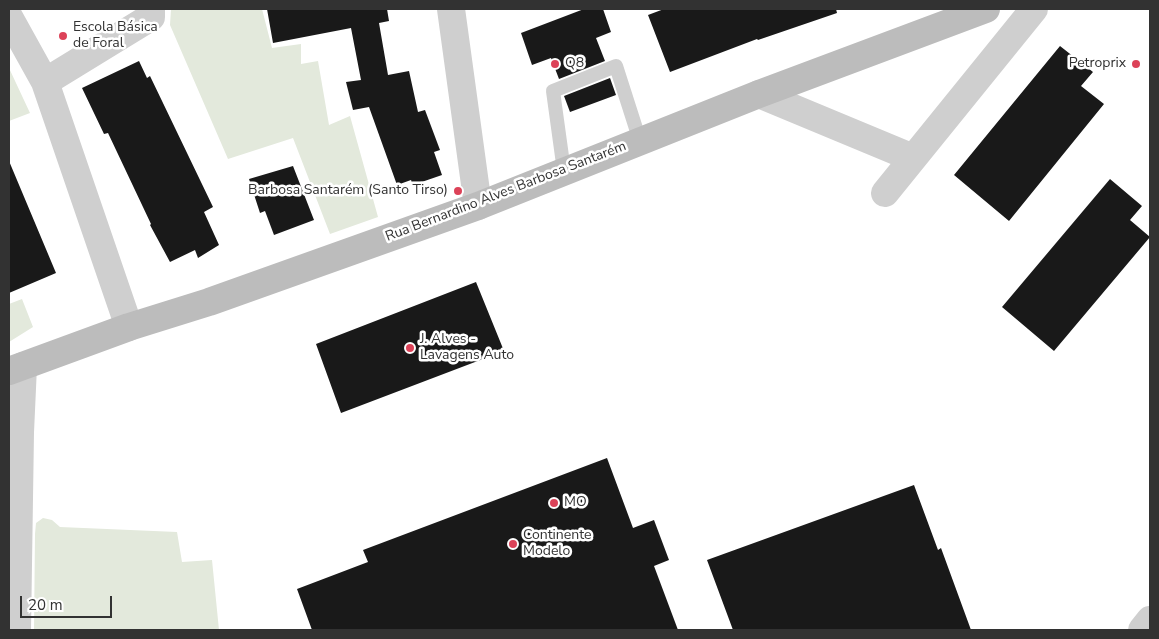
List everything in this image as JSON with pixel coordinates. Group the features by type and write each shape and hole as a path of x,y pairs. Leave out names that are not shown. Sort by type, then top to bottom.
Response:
{"street":[{"path":"44,82 151,17 151,9"},
{"path":"451,9 478,206"},
{"name":"Rua Bernardino Alves Barbosa Santarém","path":"16,369 128,327 209,302 478,206 759,94 986,9"},
{"path":"884,192 1034,9"},
{"path":"9,17 44,82 128,327"},
{"path":"759,94 913,158"},
{"path":"16,369 20,432 17,630"},
{"path":"1142,630 1150,620"}],"lane":[{"path":"564,171 553,92 616,66 640,141"}],"shaded area":[{"path":"171,9 262,9 272,48 301,44 301,64 318,61 329,125 350,116 378,217 330,234 293,138 228,159 170,25"},
{"path":"9,68 30,113 9,121"},
{"path":"22,299 33,327 9,342 9,304"},
{"path":"43,518 52,520 60,527 177,532 182,562 212,560 219,630 34,630 35,534 36,523"}],"building":[{"path":"267,9 387,9 389,21 379,23 388,75 409,71 418,112 425,110 440,150 434,152 442,175 413,185 411,180 397,185 369,107 353,110 346,82 361,80 351,28 273,43"},
{"path":"584,9 603,9 611,32 596,38 605,61 559,79 551,58 532,65 521,33"},
{"path":"664,9 836,9 837,13 757,39 670,72 648,15"},
{"path":"1060,46 1093,72 1081,86 1104,104 1009,221 954,175"},
{"path":"139,61 147,78 150,76 213,207 204,212 219,245 198,258 195,250 170,262 150,225 108,133 104,134 82,88"},
{"path":"610,78 616,95 570,112 564,96"},
{"path":"9,161 56,273 9,293"},
{"path":"293,166 314,220 274,235 265,211 260,213 249,179"},
{"path":"1110,179 1142,206 1130,220 1150,237 1054,351 1002,307"},
{"name":"J. Alves - Lavagens Auto","path":"476,282 504,351 341,413 316,344"},
{"name":"Continente Modelo","path":"607,458 633,528 654,520 669,560 654,566 678,630 312,630 297,589 368,562 363,550"},
{"path":"914,485 938,550 941,548 971,630 733,630 707,560"}],"place":[{"name":"Escola Básica de Foral","path":"63,36"},
{"name":"Q8","path":"555,64"},
{"name":"Petroprix","path":"1136,64"},
{"name":"Barbosa Santarém (Santo Tirso)","path":"458,191"},
{"name":"J. Alves - Lavagens Auto","path":"410,348"},
{"name":"MO","path":"554,503"},
{"name":"Continente Modelo","path":"513,544"}]}
